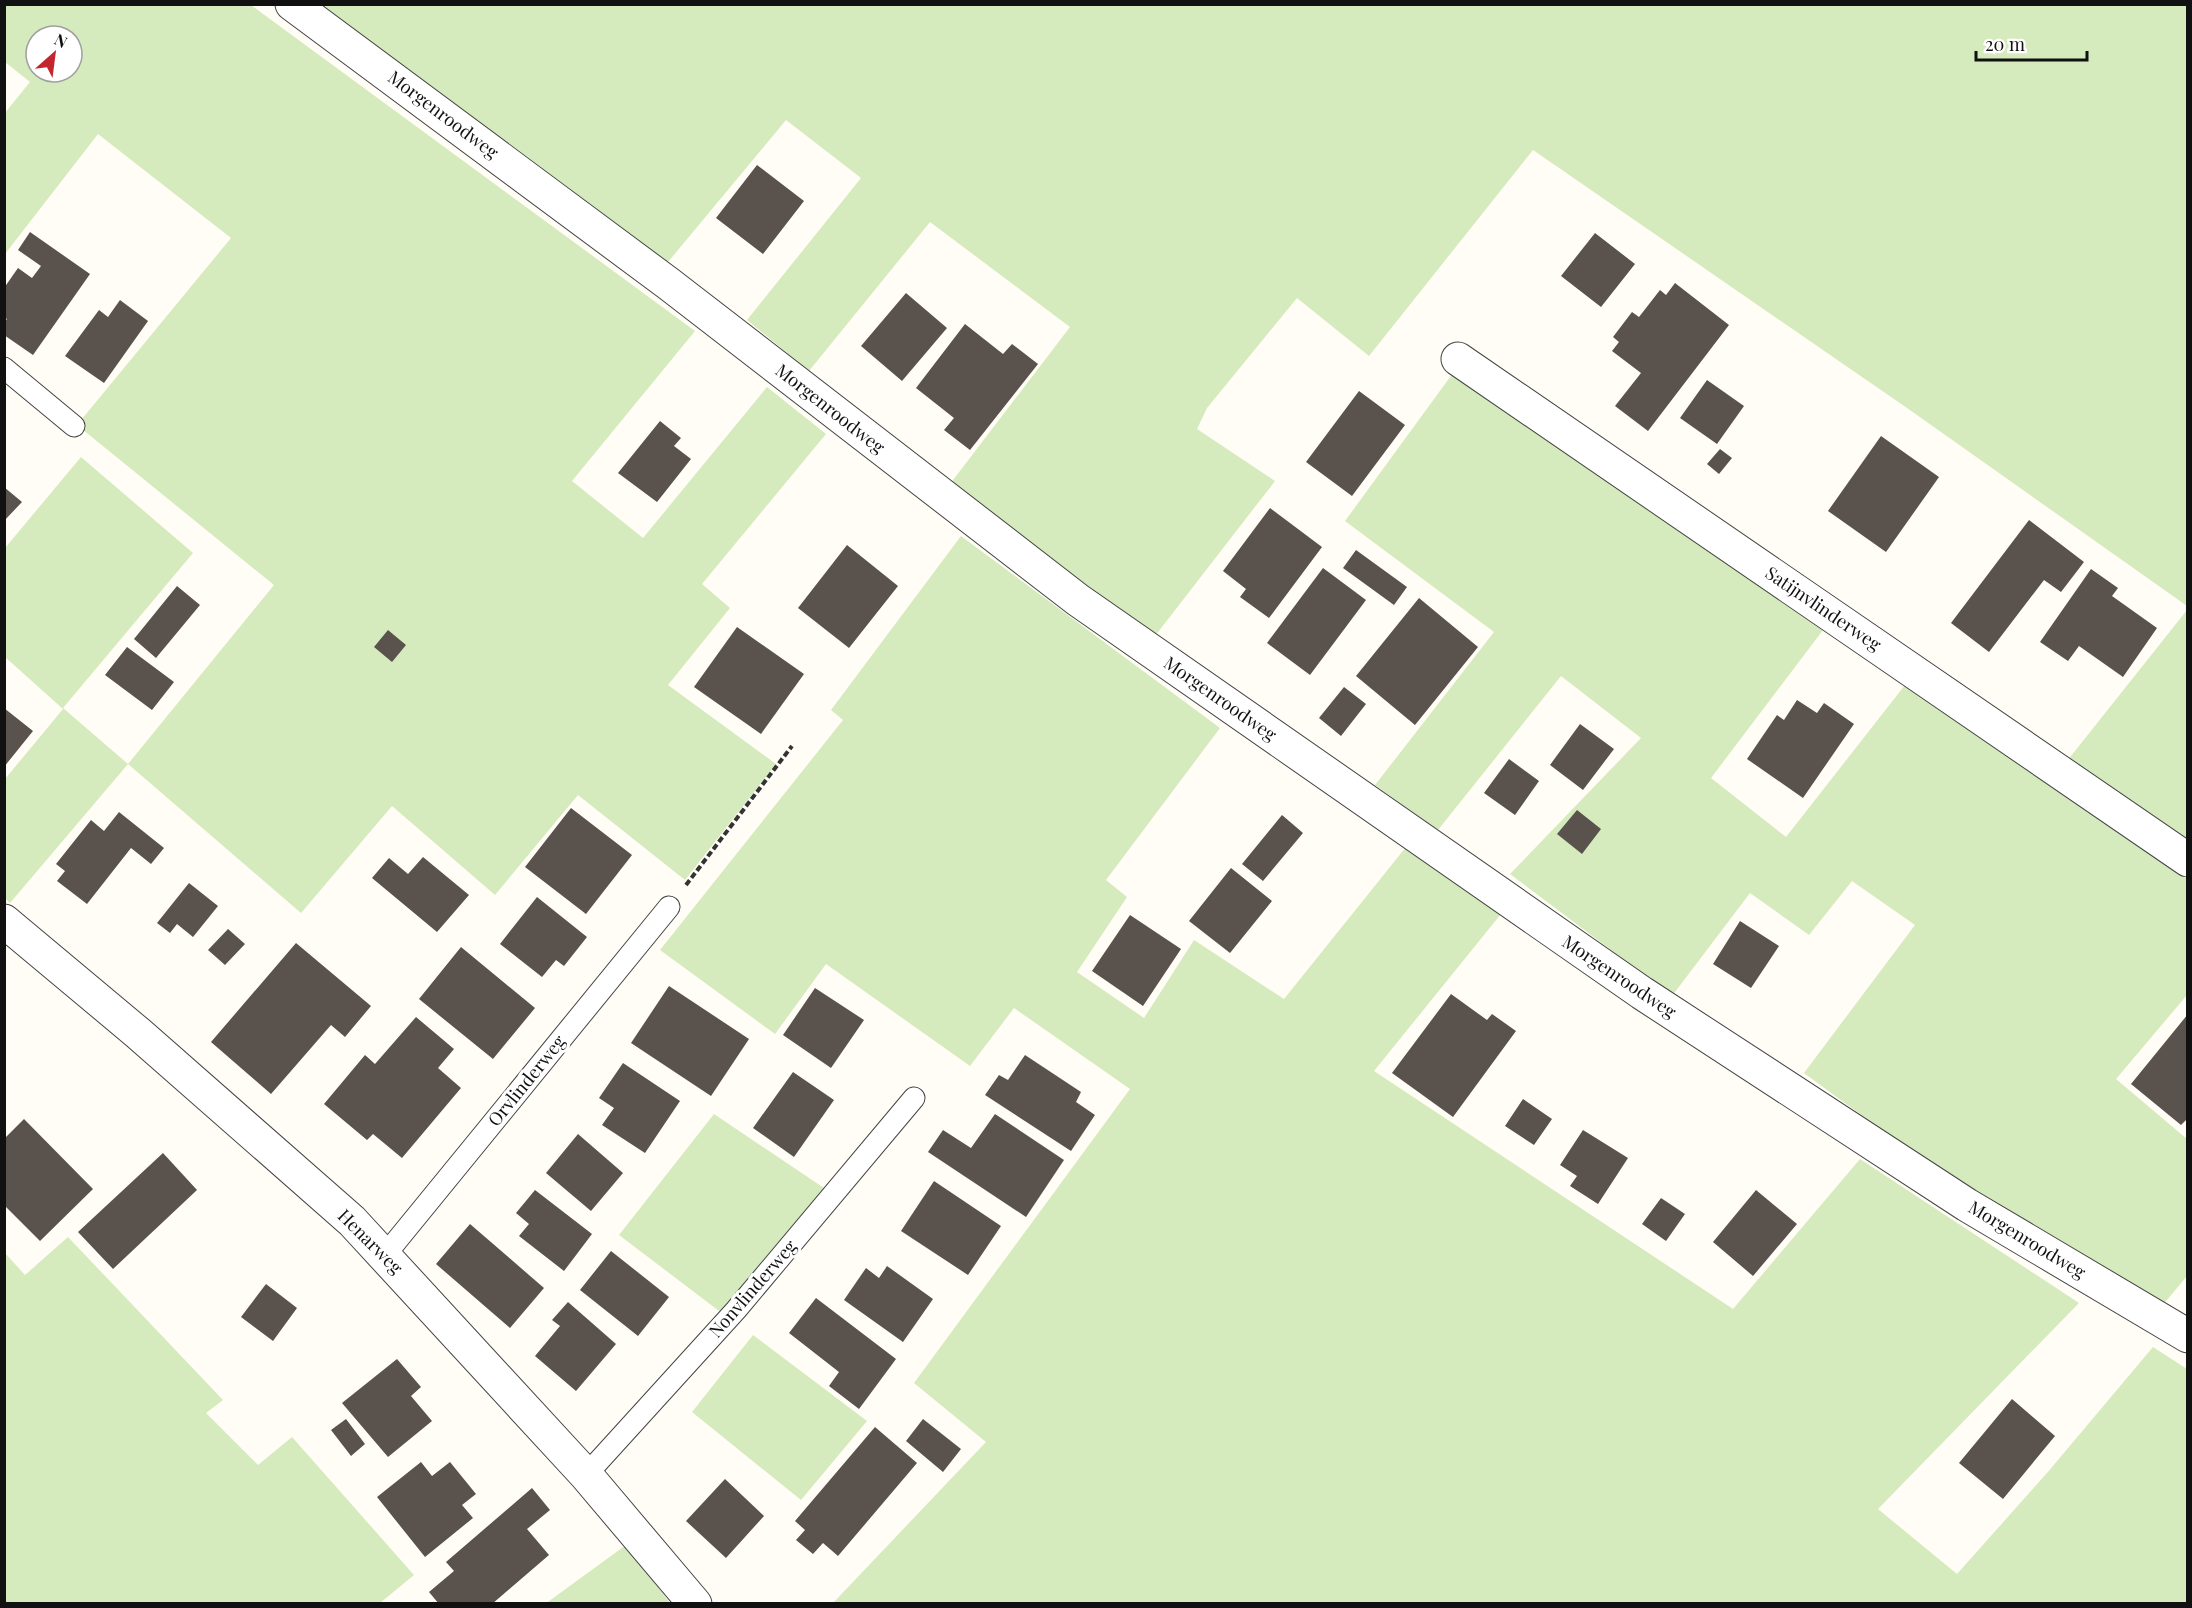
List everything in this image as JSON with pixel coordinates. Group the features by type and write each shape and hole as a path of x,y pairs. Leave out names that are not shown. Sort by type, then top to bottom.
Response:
{"street":[{"name":"Morgenroodweg","path":"292,4 669,284 1078,600 1642,993 1967,1205 2187,1336"},
{"name":"Satijnvlinderweg","path":"1458,359 2187,860"},
{"name":"Henarweg","path":"4,921 352,1221 586,1475 695,1604"}],"lane":[{"path":"4,368 74,426"},
{"name":"Orvlinderweg","path":"385,1255 669,907"},
{"name":"Nonvlinderweg","path":"586,1475 736,1310 914,1098"}],"path":[{"path":"669,907 792,746"}],"green space":[{"path":"5,5 251,5 695,331 572,481 643,538 767,387 826,434 702,584 730,608 668,685 776,764 685,880 578,795 495,895 392,806 301,913 128,764 274,585 77,425 231,238 98,134 5,254 4,114 28,84 84,84 84,24 24,24 24,77 5,62"},
{"path":"322,5 2187,5 2187,606 1907,408 1533,150 1369,356 1297,298 1207,408 1197,429 1275,481 1155,636 950,484 1070,327 930,222 809,371 747,320 861,178 786,120 668,262"},
{"path":"1453,373 1823,630 1711,778 1786,837 1905,685 2187,879 2187,995 2116,1079 2187,1139 2187,1276 2157,1312 1966,1192 1804,1073 1915,925 1852,881 1809,935 1750,893 1672,996 1510,874 1641,738 1561,676 1438,830 1375,785 1494,632 1345,521"},
{"path":"81,457 193,553 63,708 128,764 10,903 5,898 5,779 63,709 5,657 5,548"},
{"path":"961,536 1220,728 1106,880 1127,897 1077,972 1144,1018 1194,940 1284,999 1406,847 1501,914 1374,1071 1733,1309 1860,1159 2079,1303 1878,1509 1957,1574 2047,1473 2153,1347 2187,1369 2187,1603 833,1603 986,1442 914,1383 1130,1089 1014,1008 970,1066 826,964 775,1034 660,950 843,720 831,710"},
{"path":"2187,610 2187,846 2067,761"},
{"path":"714,1114 824,1188 723,1314 619,1235"},
{"path":"68,1237 223,1400 206,1413 258,1465 292,1437 414,1575 380,1603 5,1603 5,1253 25,1275"},
{"path":"753,1335 867,1421 801,1500 692,1412"},
{"path":"626,1545 670,1603 545,1604"}],"building":[{"path":"757,165 804,201 763,254 716,218"},
{"path":"30,232 90,274 33,355 4,335 4,322 7,319 4,317 4,288 18,268 32,278 41,266 18,250"},
{"path":"1595,233 1635,264 1601,307 1561,276"},
{"path":"1675,283 1729,325 1648,431 1615,406 1641,373 1612,351 1619,342 1613,337 1632,312 1639,317 1660,290 1666,295"},
{"path":"906,293 947,328 902,381 861,346"},
{"path":"120,300 148,321 104,383 65,356 99,310 108,317"},
{"path":"965,324 1003,354 1012,344 1038,364 970,450 944,430 954,418 916,388"},
{"path":"1707,380 1744,406 1717,444 1680,418"},
{"path":"1359,391 1405,425 1352,496 1306,462"},
{"path":"660,421 681,438 674,446 691,459 657,502 618,473"},
{"path":"1881,436 1939,477 1886,552 1828,511"},
{"path":"1720,449 1732,458 1719,474 1707,464"},
{"path":"4,487 22,502 4,521"},
{"path":"1270,508 1322,547 1269,618 1240,597 1246,589 1223,571"},
{"path":"2029,520 2084,562 2061,592 2044,580 1989,652 1951,623"},
{"path":"847,545 898,586 849,648 798,608"},
{"path":"1356,550 1407,587 1394,605 1343,568"},
{"path":"1323,568 1366,600 1310,675 1267,643"},
{"path":"2091,569 2118,588 2112,596 2157,628 2123,677 2079,646 2068,661 2040,642"},
{"path":"177,586 200,605 156,658 134,639"},
{"path":"1419,598 1478,647 1415,725 1356,676"},
{"path":"737,627 804,674 761,734 694,687"},
{"path":"388,630 406,645 392,662 374,647"},
{"path":"127,647 174,682 152,710 105,675"},
{"path":"1344,687 1366,704 1341,736 1319,718"},
{"path":"1797,700 1817,713 1824,703 1854,724 1803,798 1747,759 1777,715 1784,720"},
{"path":"4,708 33,731 4,767"},
{"path":"1580,724 1614,749 1583,790 1550,765"},
{"path":"1509,759 1539,781 1515,815 1484,793"},
{"path":"571,808 632,855 586,914 525,867"},
{"path":"1577,810 1601,829 1582,854 1557,834"},
{"path":"119,812 164,848 151,864 131,848 87,904 57,881 65,871 56,864 91,820 104,831"},
{"path":"1282,815 1303,833 1263,881 1242,864"},
{"path":"423,857 469,895 437,932 372,878 389,858 408,874"},
{"path":"1231,868 1272,901 1230,953 1189,921"},
{"path":"189,883 218,906 193,937 177,924 170,933 157,923"},
{"path":"537,897 587,937 564,966 556,960 542,977 500,944"},
{"path":"1130,915 1181,949 1143,1006 1092,971"},
{"path":"1740,921 1779,946 1751,988 1713,964"},
{"path":"228,929 245,944 225,965 208,950"},
{"path":"296,943 371,1006 345,1037 331,1025 271,1094 211,1042"},
{"path":"461,947 535,1008 493,1059 419,999"},
{"path":"669,986 749,1039 711,1096 631,1043"},
{"path":"815,988 864,1020 831,1068 783,1035"},
{"path":"1451,994 1487,1020 1492,1014 1516,1031 1453,1117 1392,1073"},
{"path":"2188,1014 2188,1118 2181,1125 2131,1084"},
{"path":"416,1017 454,1049 438,1068 461,1088 402,1158 373,1134 367,1140 324,1104 365,1055 375,1064"},
{"path":"1025,1055 1081,1092 1076,1102 1095,1115 1071,1151 985,1095 999,1075 1008,1080"},
{"path":"623,1063 680,1101 645,1153 602,1125 614,1108 599,1098"},
{"path":"793,1072 834,1100 794,1157 753,1128"},
{"path":"1523,1099 1552,1119 1534,1145 1505,1126"},
{"path":"995,1114 1064,1160 1026,1217 928,1152 943,1130 971,1148"},
{"path":"24,1119 93,1189 40,1241 4,1205 4,1139"},
{"path":"1583,1130 1628,1158 1598,1204 1570,1186 1577,1176 1560,1165"},
{"path":"578,1134 623,1173 591,1211 546,1173"},
{"path":"163,1153 197,1190 113,1269 78,1232"},
{"path":"934,1181 1001,1226 968,1275 901,1231"},
{"path":"535,1190 592,1234 564,1271 519,1236 529,1224 516,1213"},
{"path":"1756,1190 1797,1224 1753,1276 1713,1242"},
{"path":"1661,1198 1685,1214 1666,1241 1642,1224"},
{"path":"470,1224 544,1288 510,1328 436,1264"},
{"path":"611,1251 669,1297 638,1336 580,1290"},
{"path":"887,1266 933,1299 903,1342 844,1300 866,1268 879,1278"},
{"path":"266,1284 297,1308 273,1341 241,1317"},
{"path":"816,1298 896,1359 859,1409 829,1386 839,1372 789,1333"},
{"path":"568,1302 616,1344 576,1391 535,1356 560,1326 552,1320"},
{"path":"397,1359 421,1387 411,1396 432,1421 388,1457 342,1403"},
{"path":"2012,1399 2055,1436 2003,1499 1959,1463"},
{"path":"346,1419 365,1444 351,1456 331,1430"},
{"path":"923,1419 961,1449 943,1472 906,1441"},
{"path":"875,1427 917,1463 838,1556 823,1543 813,1554 796,1540 805,1530 795,1521"},
{"path":"421,1462 432,1476 450,1462 476,1494 462,1505 473,1518 425,1557 377,1497"},
{"path":"725,1479 764,1516 726,1558 686,1521"},
{"path":"532,1488 550,1510 527,1529 549,1555 492,1604 439,1604 429,1592 454,1571 446,1562"}]}
